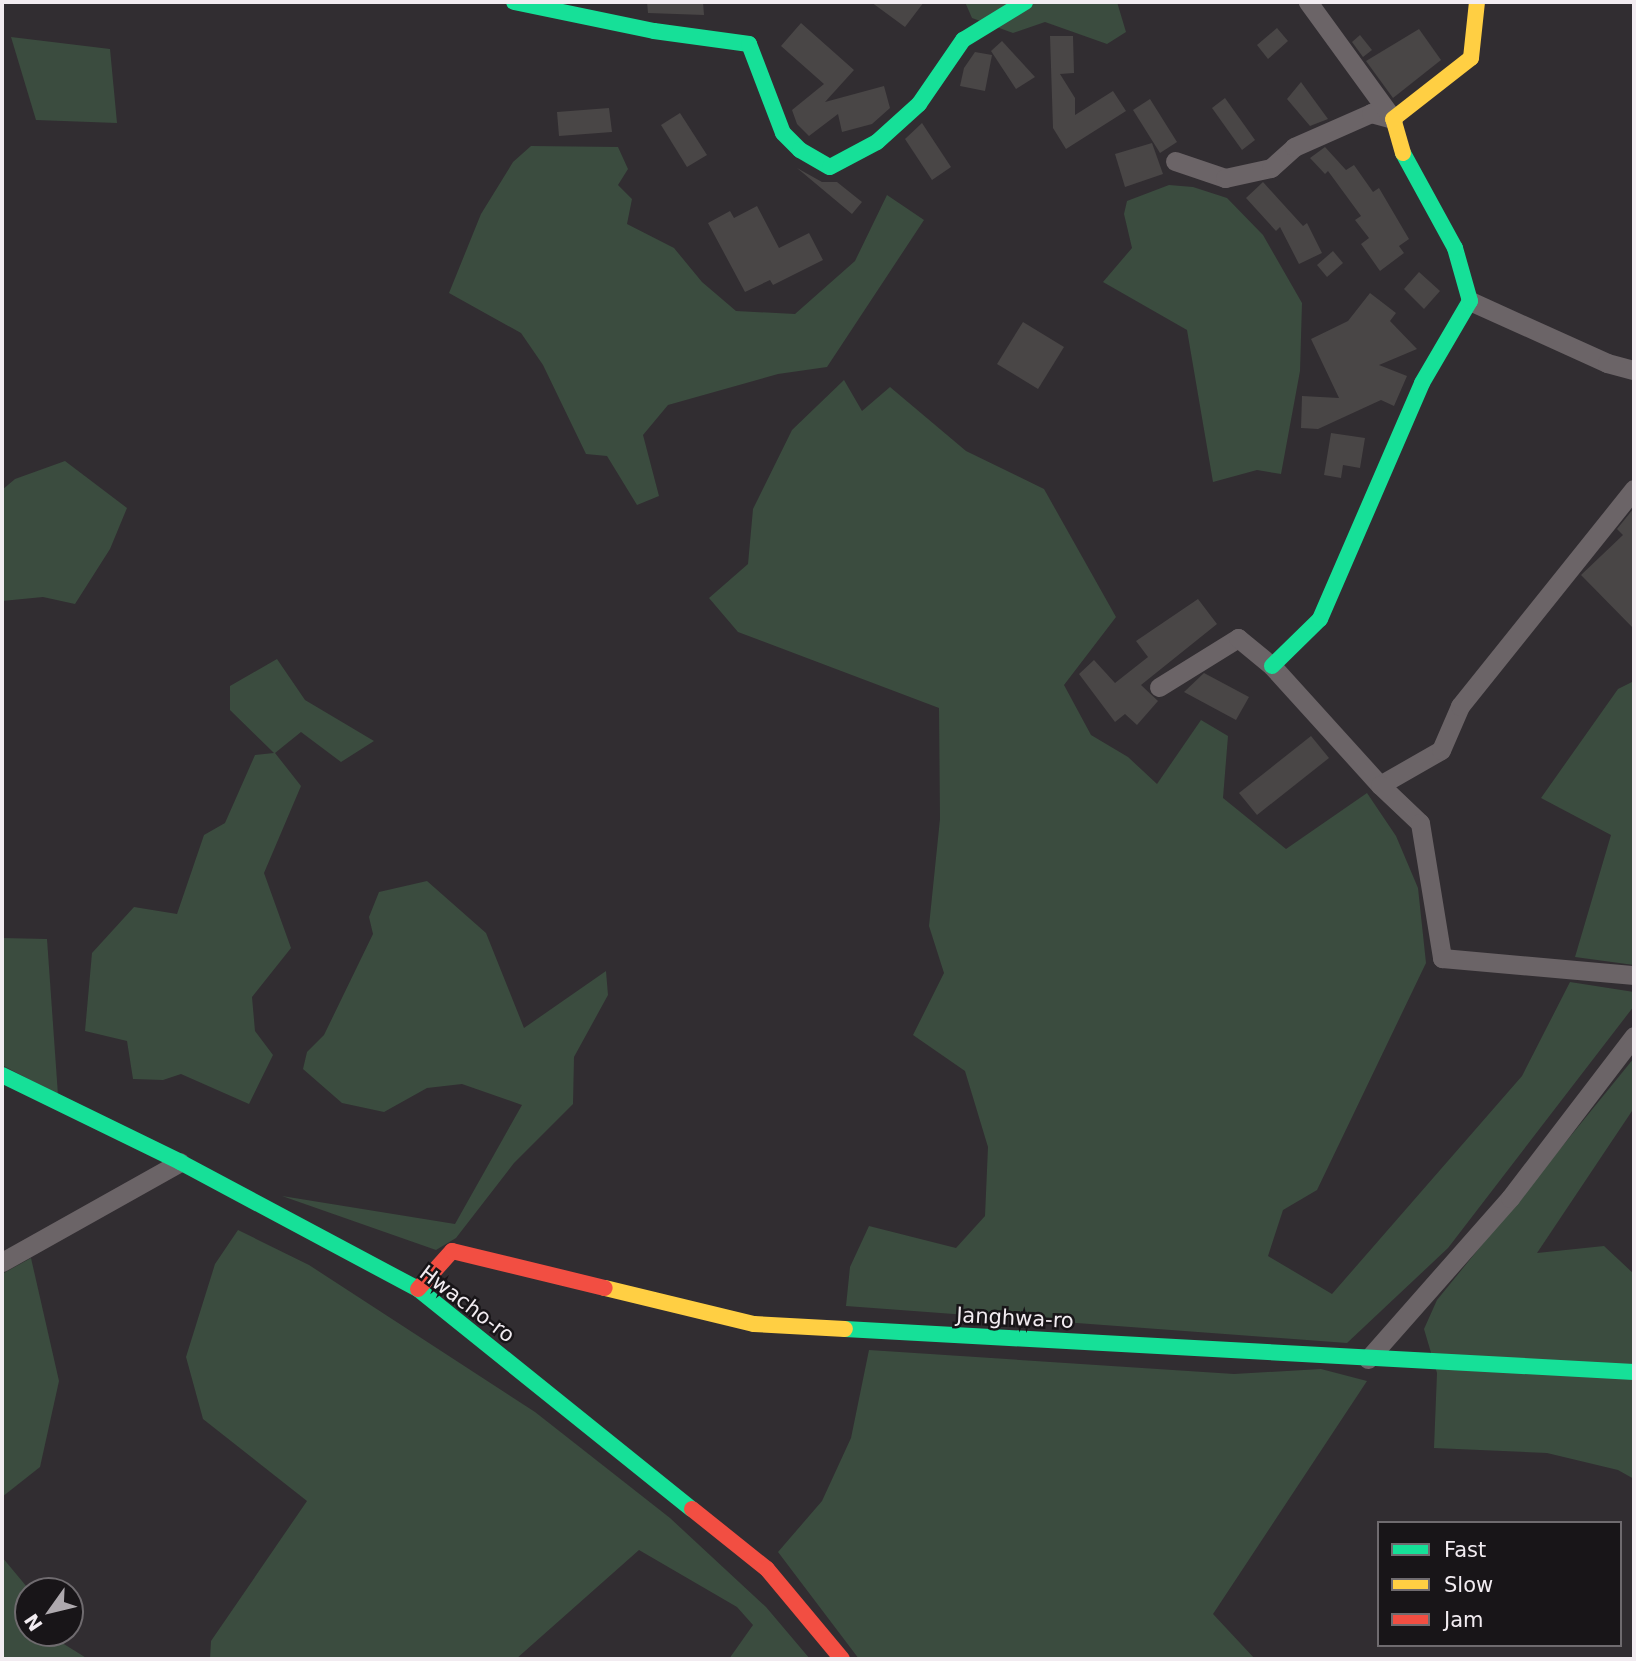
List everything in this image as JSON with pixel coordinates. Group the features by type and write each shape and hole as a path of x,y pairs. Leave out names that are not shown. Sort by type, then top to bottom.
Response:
{"street":[{"path":"514,2 654,31 749,44 783,132 800,150 830,167 877,142 919,104 963,40 1025,2"},
{"path":"1272,666 1320,619 1422,383 1470,301 1455,248 1399,145 1393,119 1308,2"},
{"path":"1393,119 1471,58 1477,2"},
{"path":"1175,161 1225,178 1271,168 1294,147 1371,113 1393,119"},
{"path":"1470,301 1607,363 1634,370"},
{"path":"1380,785 1441,750 1460,706 1634,489"},
{"path":"1159,687 1238,638 1272,666 1380,785 1420,823 1443,958 1634,975"},
{"path":"1368,1359 1510,1198 1634,1036"},
{"name":"Hwacho-ro","path":"2,1075 180,1162 418,1289 767,1569 842,1659"},
{"path":"2,1262 180,1162"},
{"name":"Janghwa-ro","path":"418,1289 452,1251 754,1324 1634,1372"}],"green space":[{"path":"965,2 1117,2 1126,32 1107,44 1045,22 1013,33 972,18"},
{"path":"11,37 110,49 117,123 36,120"},
{"path":"531,146 618,147 628,169 618,185 632,199 627,224 674,248 702,282 736,311 795,314 855,261 887,195 924,220 827,367 778,374 668,405 643,435 659,496 637,505 607,456 586,454 543,365 521,333 449,293 481,214 513,162"},
{"path":"1169,185 1193,187 1227,198 1263,235 1302,303 1300,371 1281,474 1257,470 1213,482 1187,330 1103,282 1132,248 1124,214 1127,201"},
{"path":"844,380 862,411 890,387 966,451 1044,489 1116,617 1064,685 1091,735 1128,757 1157,784 1201,720 1228,736 1223,798 1286,849 1367,793 1396,836 1418,888 1426,963 1317,1190 1283,1210 1268,1256 1332,1294 1522,1076 1570,982 1634,992 1634,1006 1448,1248 1347,1343 846,1306 850,1267 869,1226 956,1248 985,1216 988,1147 965,1071 913,1035 944,973 929,926 940,819 939,708 738,632 709,598 748,564 753,509 792,430"},
{"path":"65,461 127,508 110,549 75,604 43,597 2,601 2,490 15,479"},
{"path":"277,659 305,700 374,741 341,762 301,732 275,753 301,786 264,873 291,948 252,997 255,1031 273,1055 249,1104 181,1074 163,1080 133,1079 127,1041 85,1031 92,953 134,907 177,914 204,835 225,823 255,755 274,753 230,710 230,686"},
{"path":"1634,681 1634,965 1575,957 1611,835 1541,798 1618,689"},
{"path":"427,881 486,933 524,1028 606,971 608,995 574,1057 573,1104 514,1163 456,1238 436,1250 282,1196 455,1224 522,1105 462,1084 427,1088 384,1112 342,1103 303,1069 307,1052 324,1035 373,934 369,917 379,892"},
{"path":"2,938 47,939 58,1095 2,1065"},
{"path":"1634,1058 1634,1108 1537,1253 1604,1246 1634,1274 1634,1479 1618,1470 1547,1453 1434,1448 1437,1373 1424,1329 1437,1300"},
{"path":"238,1230 309,1265 535,1412 670,1518 766,1607 810,1659 729,1659 753,1625 737,1607 639,1550 516,1659 210,1659 211,1641 307,1501 203,1419 186,1357 215,1264"},
{"path":"31,1258 59,1381 40,1467 2,1497 2,1274"},
{"path":"869,1350 1234,1374 1321,1369 1367,1381 1213,1614 1255,1659 859,1659 778,1552 822,1501 851,1438"},
{"path":"2,1557 19,1577 14,1577 14,1647 69,1647 88,1659 2,1659"}],"building":[{"path":"647,2 703,2 704,15 648,13"},
{"path":"871,2 924,2 905,27"},
{"path":"801,23 854,70 825,102 884,86 890,108 872,124 842,132 838,114 809,136 797,124 792,110 824,84 781,46"},
{"path":"1277,28 1288,41 1268,59 1257,45"},
{"path":"1419,29 1441,60 1393,98 1366,61"},
{"path":"1360,35 1372,50 1363,57 1352,42"},
{"path":"1050,36 1073,36 1074,73 1060,74 1075,98 1075,115 1113,91 1126,111 1066,149 1053,128"},
{"path":"1002,41 1035,77 1016,89 991,51"},
{"path":"975,52 992,55 985,91 960,86 964,68"},
{"path":"1301,82 1328,119 1310,126 1287,99"},
{"path":"1225,98 1255,140 1242,150 1212,108"},
{"path":"1150,99 1177,142 1160,153 1133,110"},
{"path":"609,108 612,132 559,136 557,112"},
{"path":"680,113 707,155 687,167 661,125"},
{"path":"922,123 951,167 932,180 905,139"},
{"path":"1152,143 1163,174 1125,187 1115,154"},
{"path":"1325,147 1346,170 1354,165 1373,192 1379,188 1409,239 1399,246 1404,253 1380,271 1361,244 1369,238 1355,220 1361,216 1328,171 1325,174 1310,158"},
{"path":"797,168 822,182 837,182 862,202 852,214"},
{"path":"1263,182 1303,226 1307,223 1322,253 1299,264 1280,227 1276,231 1246,198"},
{"path":"757,206 779,248 809,233 823,260 773,285 770,280 745,292 708,223 730,211 734,218"},
{"path":"1333,251 1343,263 1327,277 1317,265"},
{"path":"1419,272 1440,291 1424,309 1404,289"},
{"path":"1370,293 1396,313 1390,321 1417,349 1379,365 1407,376 1394,406 1381,400 1318,429 1301,428 1302,396 1339,398 1311,339 1348,321"},
{"path":"1023,322 1064,347 1038,389 997,364"},
{"path":"1331,433 1365,438 1360,468 1343,465 1341,478 1324,475"},
{"path":"1634,508 1634,629 1581,575 1623,535 1617,529"},
{"path":"1198,599 1217,624 1141,685 1158,701 1137,725 1125,714 1115,722 1079,674 1094,660 1115,683 1148,657 1136,641"},
{"path":"1204,673 1249,697 1236,720 1184,692"},
{"path":"1311,736 1329,758 1257,815 1239,793"}],"traffic: fast":[{"path":"514,2 654,31 749,44 783,133 800,150 830,167 877,142 919,104 963,40 1025,2"},
{"path":"1272,666 1320,619 1422,383 1470,301 1455,248 1403,153"},
{"path":"2,1075 180,1162 418,1289 692,1509"},
{"path":"845,1329 1634,1372"}],"traffic: slow":[{"path":"1403,153 1393,119 1471,58 1477,2"},
{"path":"605,1288 754,1324 845,1329"}],"traffic: jam":[{"path":"418,1289 452,1251 605,1288"},
{"path":"692,1509 767,1569 842,1659"}]}
